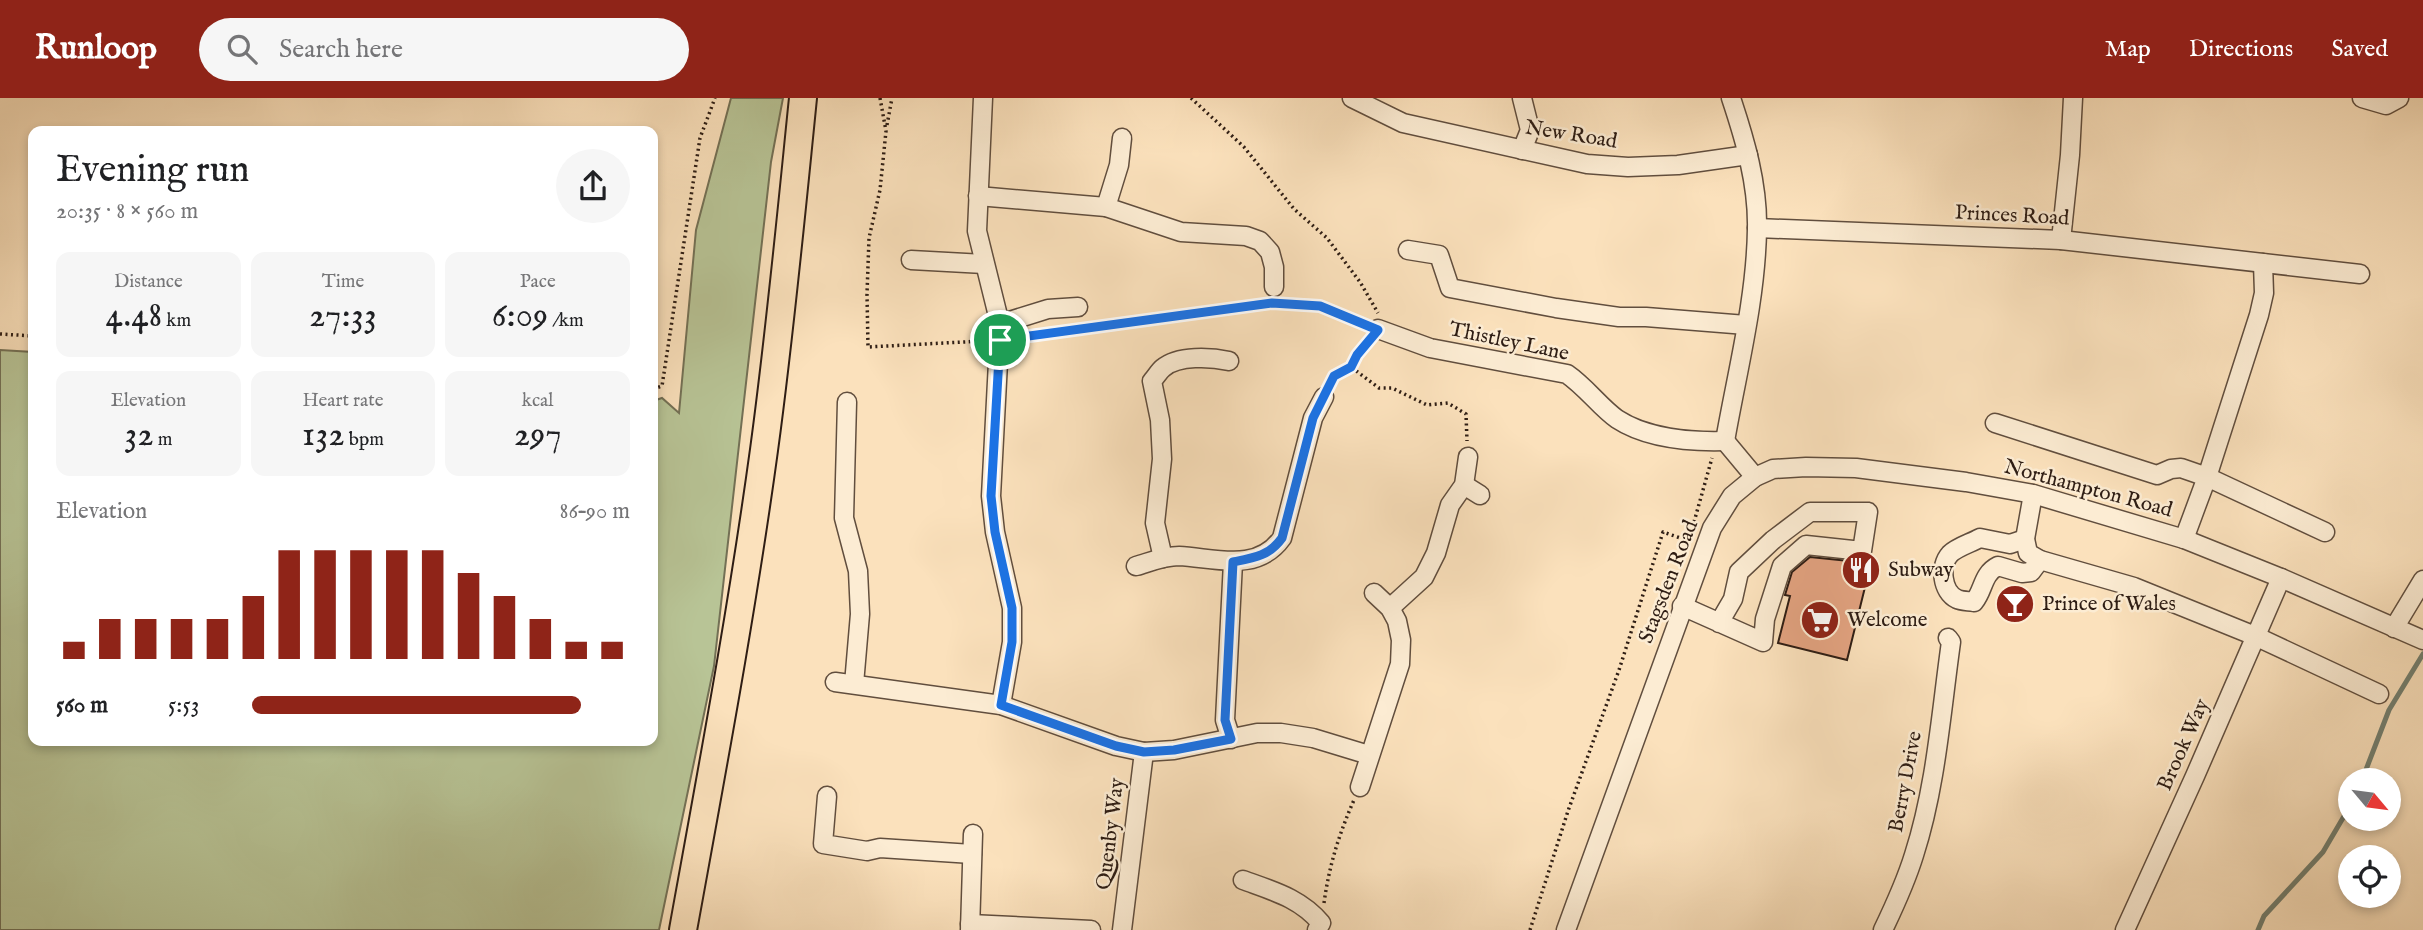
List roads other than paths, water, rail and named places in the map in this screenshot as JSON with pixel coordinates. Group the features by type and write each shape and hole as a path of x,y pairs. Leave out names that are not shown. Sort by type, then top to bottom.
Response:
{"highway":[{"path":"683,930 727,692 762,464 785,279 803,98"}],"street":[{"path":"983,98 978,231 1000,332 991,496 995,532 1012,608 1012,642 1001,705"},
{"name":"New Road","path":"1352,98 1403,123 1587,164 1628,167 1678,165 1748,155"},
{"path":"1522,98 1530,131 1522,150"},
{"path":"1731,98 1748,155 1757,228 1753,286 1725,442 1755,477"},
{"path":"2061,240 2073,98"},
{"path":"2362,98 2386,105 2399,98"},
{"path":"1106,207 1119,165 1122,138"},
{"path":"978,197 1106,207 1181,232 1246,236 1260,241 1270,252 1274,267 1273,295"},
{"name":"Princes Road","path":"1757,228 2061,240 2263,262 2347,278"},
{"path":"1408,250 1439,255 1450,288 1619,317 1746,325"},
{"path":"911,260 984,264"},
{"path":"2184,539 2207,477 2259,315 2264,293 2263,262"},
{"path":"1000,332 1048,309 1078,306"},
{"name":"Thistley Lane","path":"1378,330 1430,348 1567,374 1616,418 1648,433 1725,442"},
{"path":"1163,558 1154,523 1162,459 1160,420 1152,381 1164,366 1191,359 1212,358 1229,361"},
{"path":"1136,566 1177,556 1233,562 1261,557 1276,546 1282,538 1313,418 1324,397"},
{"path":"847,402 844,518 858,571 860,614 854,684"},
{"path":"1995,423 2157,475 2181,468 2207,477 2325,532"},
{"path":"1390,608 1424,577 1436,553 1450,505 1464,485 1468,457"},
{"name":"Northampton Road","path":"1755,477 1773,469 1856,468 1966,482 2033,494 2184,539 2408,634 2423,580"},
{"name":"Stagsden Road","path":"1566,930 1712,528 1732,496 1755,477"},
{"path":"1464,485 1480,495"},
{"path":"2033,494 2025,539 2028,553 2040,560 2134,587 2255,636 2379,694"},
{"path":"1682,606 1763,642 1765,619 1782,566 1806,545 1862,551 1868,512 1810,512 1773,540 1740,572 1733,599 1719,622"},
{"path":"2025,539 2010,544 1980,538 1951,553 1944,563 1944,580 1948,592 1958,600 1973,602 1979,596 1985,578 1992,569 1998,566 2022,573 2031,572 2040,560"},
{"path":"1231,739 1225,720 1233,562"},
{"name":"Brook Way","path":"2125,930 2281,578"},
{"path":"1360,787 1400,664 1401,640 1397,621 1390,608 1374,593"},
{"name":"Berry Drive","path":"1883,930 1902,890 1915,852 1931,786 1951,642 1948,638"},
{"name":"Quenby Way","path":"835,682 1001,705 1116,746 1144,752 1122,930"},
{"path":"1144,752 1174,750 1258,733 1281,733 1313,738 1369,755"},
{"path":"827,796 823,844 867,851 880,848 972,854"},
{"path":"973,834 970,927 1091,930"},
{"path":"1243,880 1301,903 1319,926"}],"waterway":[{"path":"2367,768 2389,710 2423,654"},
{"path":"2258,930 2264,916 2323,852 2338,826"}],"place":[{"name":"Subway","path":"1861,570"},
{"name":"Prince of Wales","path":"2015,604"},
{"name":"Welcome","path":"1820,620"}]}
